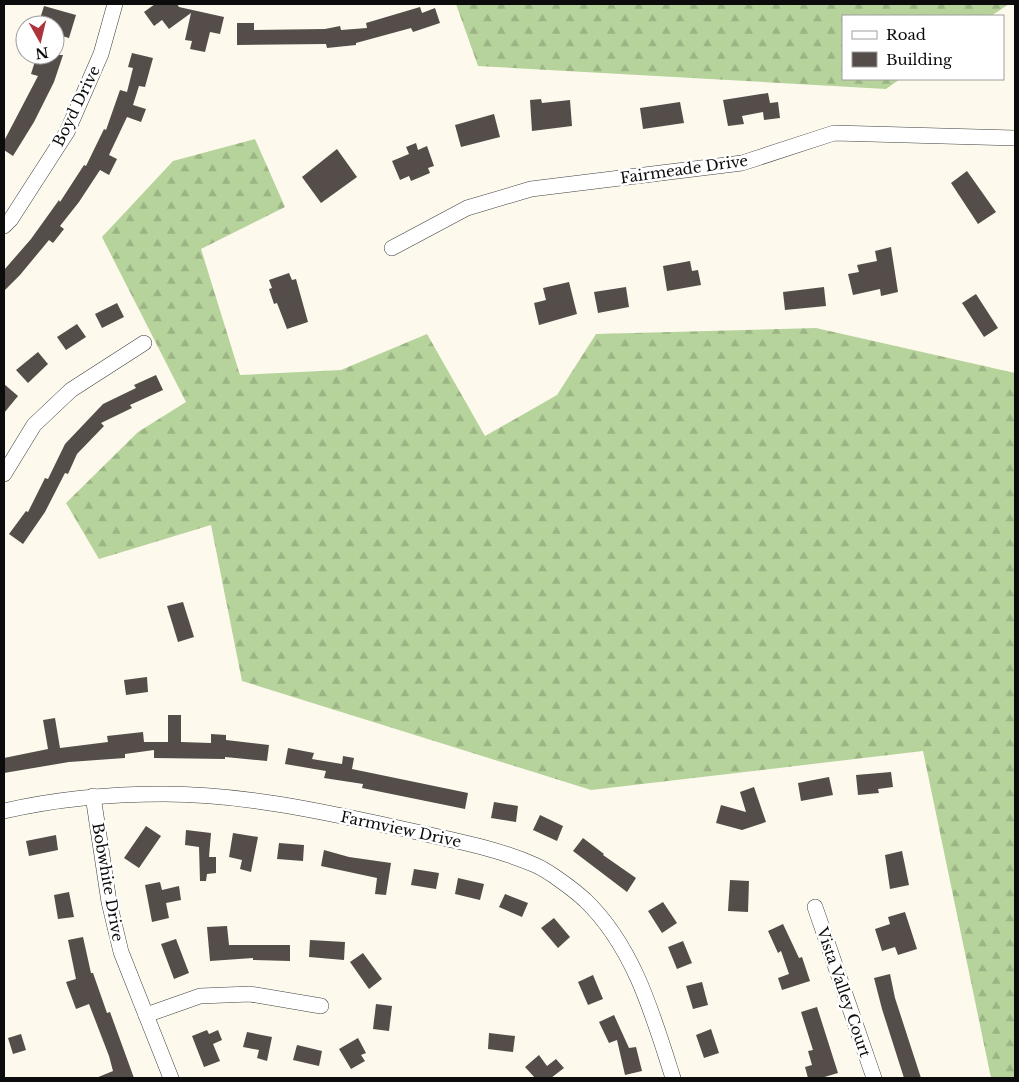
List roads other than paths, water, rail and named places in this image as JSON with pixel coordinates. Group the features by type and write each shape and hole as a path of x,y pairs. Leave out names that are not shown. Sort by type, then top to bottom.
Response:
{"street":[{"name":"Boyd Drive","path":"4,226 11,219 67,132 101,54 115,4"},
{"name":"Fairmeade Drive","path":"392,248 467,208 531,189 742,163 834,133 1015,138"},
{"path":"4,474 34,425 71,390 144,343"},
{"name":"Farmview Drive","path":"4,811 93,796 164,794 222,796 344,817 463,842 537,865 584,900 621,943 652,1011 673,1078"},
{"name":"Bobwhite Drive","path":"93,796 109,902 121,952 171,1078"},
{"name":"Vista Valley Court","path":"815,907 874,1078"},
{"path":"146,1015 200,996 250,994 321,1006"}]}
